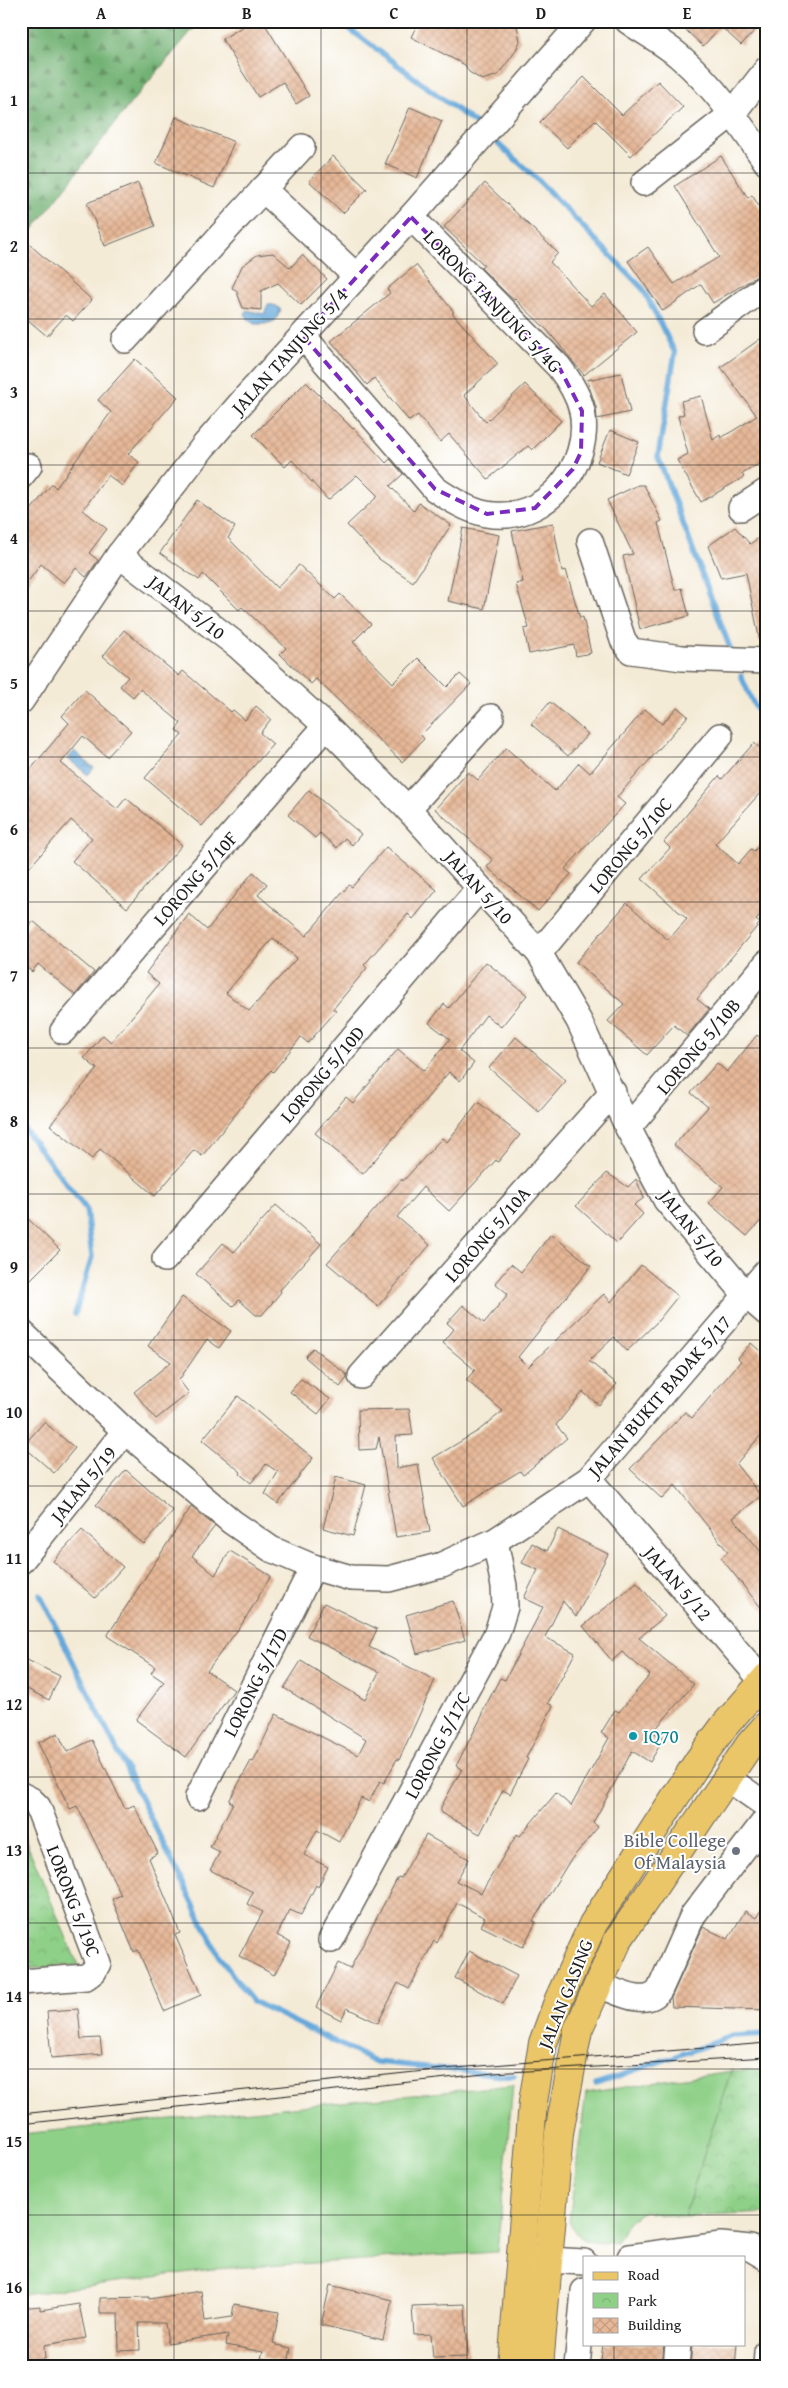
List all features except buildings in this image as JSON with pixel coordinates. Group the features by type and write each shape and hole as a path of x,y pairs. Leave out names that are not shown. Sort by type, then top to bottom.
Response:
{"main road":[{"name":"JALAN GASING","path":"539,2367 535,2260 535,2086 543,2043 559,1999 593,1924 700,1760 765,1681"},
{"name":"JALAN GASING","path":"512,2367 535,2260 578,2030 596,1984 618,1940 750,1744 767,1724"}],"street":[{"path":"628,21 678,55 709,84 733,113 767,163"},
{"name":"JALAN TANJUNG 5/4","path":"21,701 119,555 203,447 248,395 411,217 580,22"},
{"path":"644,183 733,113 767,69"},
{"path":"125,340 302,147"},
{"path":"263,189 357,277"},
{"name":"LORONG TANJUNG 5/4G","path":"303,336 434,489 459,504 487,514 512,513 535,508 562,484 573,469 581,452 582,411 570,382 559,367 411,217"},
{"path":"705,331 767,286"},
{"path":"741,508 767,491"},
{"path":"590,541 622,640 631,651 682,658 767,661"},
{"name":"JALAN 5/10","path":"119,555 238,646 326,726 408,809 539,953 579,1021 628,1128 666,1200 746,1295 767,1313"},
{"path":"408,809 490,717"},
{"name":"LORONG 5/10F","path":"63,1031 326,726"},
{"name":"LORONG 5/10C","path":"539,953 720,736"},
{"name":"LORONG 5/10D","path":"165,1259 479,889"},
{"name":"LORONG 5/10B","path":"628,1128 767,963"},
{"name":"LORONG 5/10A","path":"361,1376 612,1092"},
{"name":"JALAN BUKIT BADAK 5/17","path":"126,1431 232,1522 271,1549 313,1567 351,1578 389,1580 442,1565 495,1541 589,1480 767,1271"},
{"path":"21,1332 126,1431"},
{"name":"JALAN 5/19","path":"21,1561 126,1431"},
{"name":"JALAN 5/12","path":"589,1480 765,1681"},
{"name":"LORONG 5/17C","path":"331,1940 497,1633 504,1607 504,1586 495,1541"},
{"name":"LORONG 5/17D","path":"198,1797 313,1567"},
{"path":"727,1778 767,1806"},
{"name":"LORONG 5/19C","path":"21,1795 31,1800 38,1807 98,1963 94,1971 86,1976 21,1982"},
{"path":"596,1984 644,1999 654,1996 660,1989 693,1915 767,1818"},
{"path":"649,2256 686,2254 721,2245 750,2248 767,2258"},
{"path":"535,2260 583,2262"},
{"path":"577,2367 583,2302"},
{"path":"676,2367 678,2346"},
{"path":"766,2367 767,2352"}],"highlighted area":[{"path":"411,217 559,367 582,411 581,452 573,469 535,508 487,514 435,489 303,336"}],"green space":[{"path":"21,21 200,21 130,104 21,245"},
{"path":"21,1830 78,1965 21,1969"},
{"path":"767,2069 767,2213 684,2217 731,2071"},
{"path":"731,2071 684,2217 644,2211 628,2222 617,2243 588,2241 578,2235 569,2222 586,2093"},
{"path":"513,2085 497,2252 213,2269 21,2295 21,2134"}],"water":[{"path":"268,304 277,306 281,310 275,321 265,324 254,324 245,314 247,310 264,314"},
{"path":"74,751 94,768 88,775 68,759"}],"waterway":[{"path":"339,21 480,127"},
{"path":"497,143 535,177 643,289 675,353 658,457 730,648"},
{"path":"741,676 754,705 767,719"},
{"path":"21,1125 86,1209 92,1257 75,1314"},
{"path":"40,1595 220,1958 252,2001 376,2062 514,2076"},
{"path":"596,2084 733,2036 767,2034"}],"tram line":[{"path":"21,2114 443,2069 767,2043"},
{"path":"21,2124 493,2073 767,2057"}],"place":[{"name":"IQ70","path":"633,1736"},
{"name":"Bible College Of Malaysia","path":"736,1851"}]}
